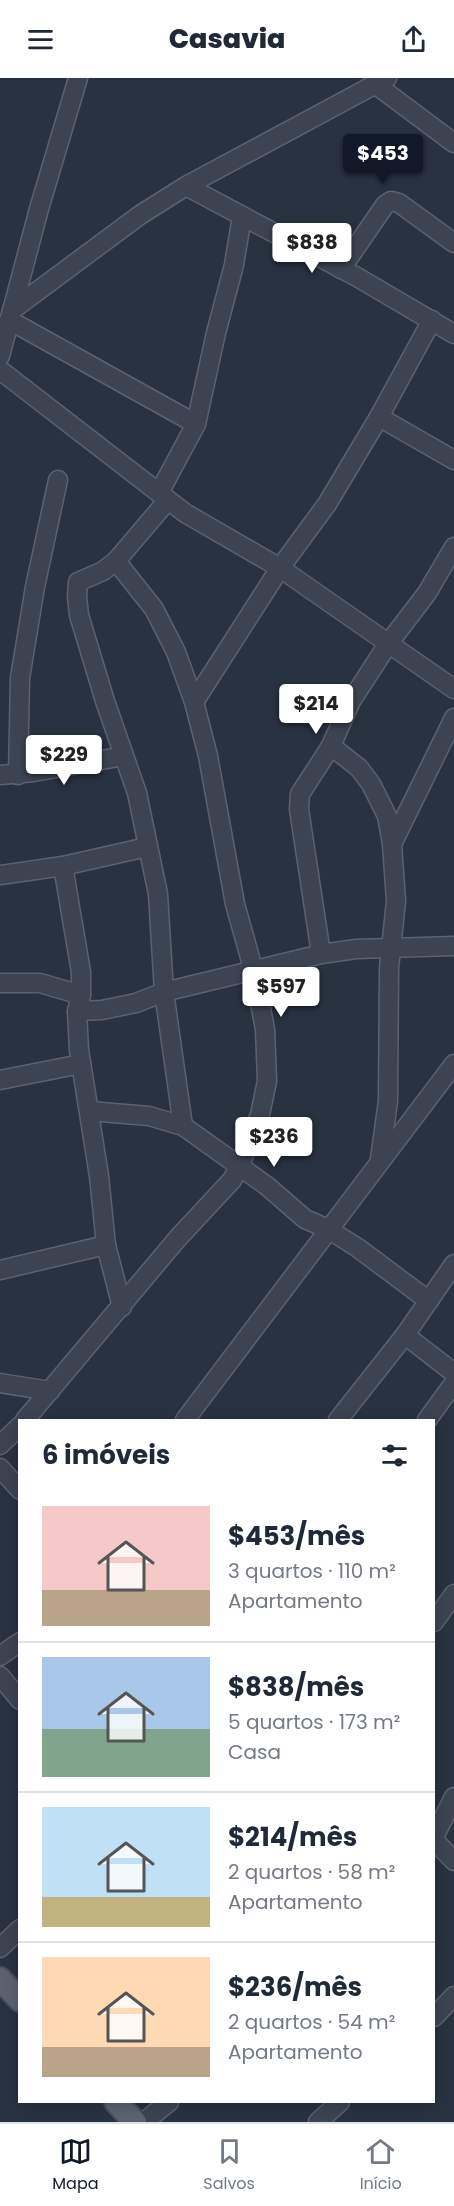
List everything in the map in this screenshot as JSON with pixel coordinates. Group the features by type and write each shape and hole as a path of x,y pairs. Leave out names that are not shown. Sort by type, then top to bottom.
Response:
{"main road":[{"path":"0,1979 18,1998"},
{"path":"117,2103 135,2122"}],"street":[{"path":"0,356 39,209 78,78"},
{"path":"7,324 140,215 186,186 368,83 454,143"},
{"path":"186,186 341,269 454,334"},
{"path":"341,269 385,206 391,201 399,203 454,243"},
{"path":"183,1126 164,992 158,894 137,793 79,615 76,597 78,582 103,571 116,561 164,497 196,424 234,265 243,216"},
{"path":"194,702 280,568 327,504 379,417 432,320"},
{"path":"7,324 196,424"},
{"path":"0,370 185,513 280,568 454,689"},
{"path":"379,417 454,460"},
{"path":"58,480 35,587 20,678 9,775 124,756"},
{"path":"321,954 298,800 331,746 351,701 388,644 427,593 454,548"},
{"path":"26,1419 178,1238 232,1180 260,1115 267,1081 265,1029 254,972 235,904 207,756 194,702 177,652 154,609 116,561"},
{"path":"392,844 454,718"},
{"path":"331,746 359,768 371,784 387,816 392,844 396,901 390,947 387,1101 379,1162"},
{"path":"0,875 63,866 147,847"},
{"path":"63,866 81,972 76,1030 106,1245 122,1306"},
{"path":"0,983 40,983 79,1003 102,1010 136,1003 164,992 321,954 390,947 454,946"},
{"path":"0,1080 81,1064"},
{"path":"186,1419 454,1064"},
{"path":"89,1111 149,1116 183,1126 240,1165 305,1219 328,1229 429,1300"},
{"path":"0,1270 106,1245"},
{"path":"339,1419 405,1335 454,1264"},
{"path":"405,1335 454,1373"},
{"path":"0,1383 50,1391"},
{"path":"428,1419 454,1383"},
{"path":"2,1440 18,1428"},
{"path":"0,1468 18,1488"},
{"path":"435,1621 454,1594"},
{"path":"0,1656 18,1643"},
{"path":"0,1676 18,1698"},
{"path":"435,1836 454,1797"},
{"path":"435,1839 454,1861"},
{"path":"0,1948 18,1931"},
{"path":"435,2016 454,1996"},
{"path":"144,2122 168,2103"},
{"path":"318,2122 339,2103"}]}
